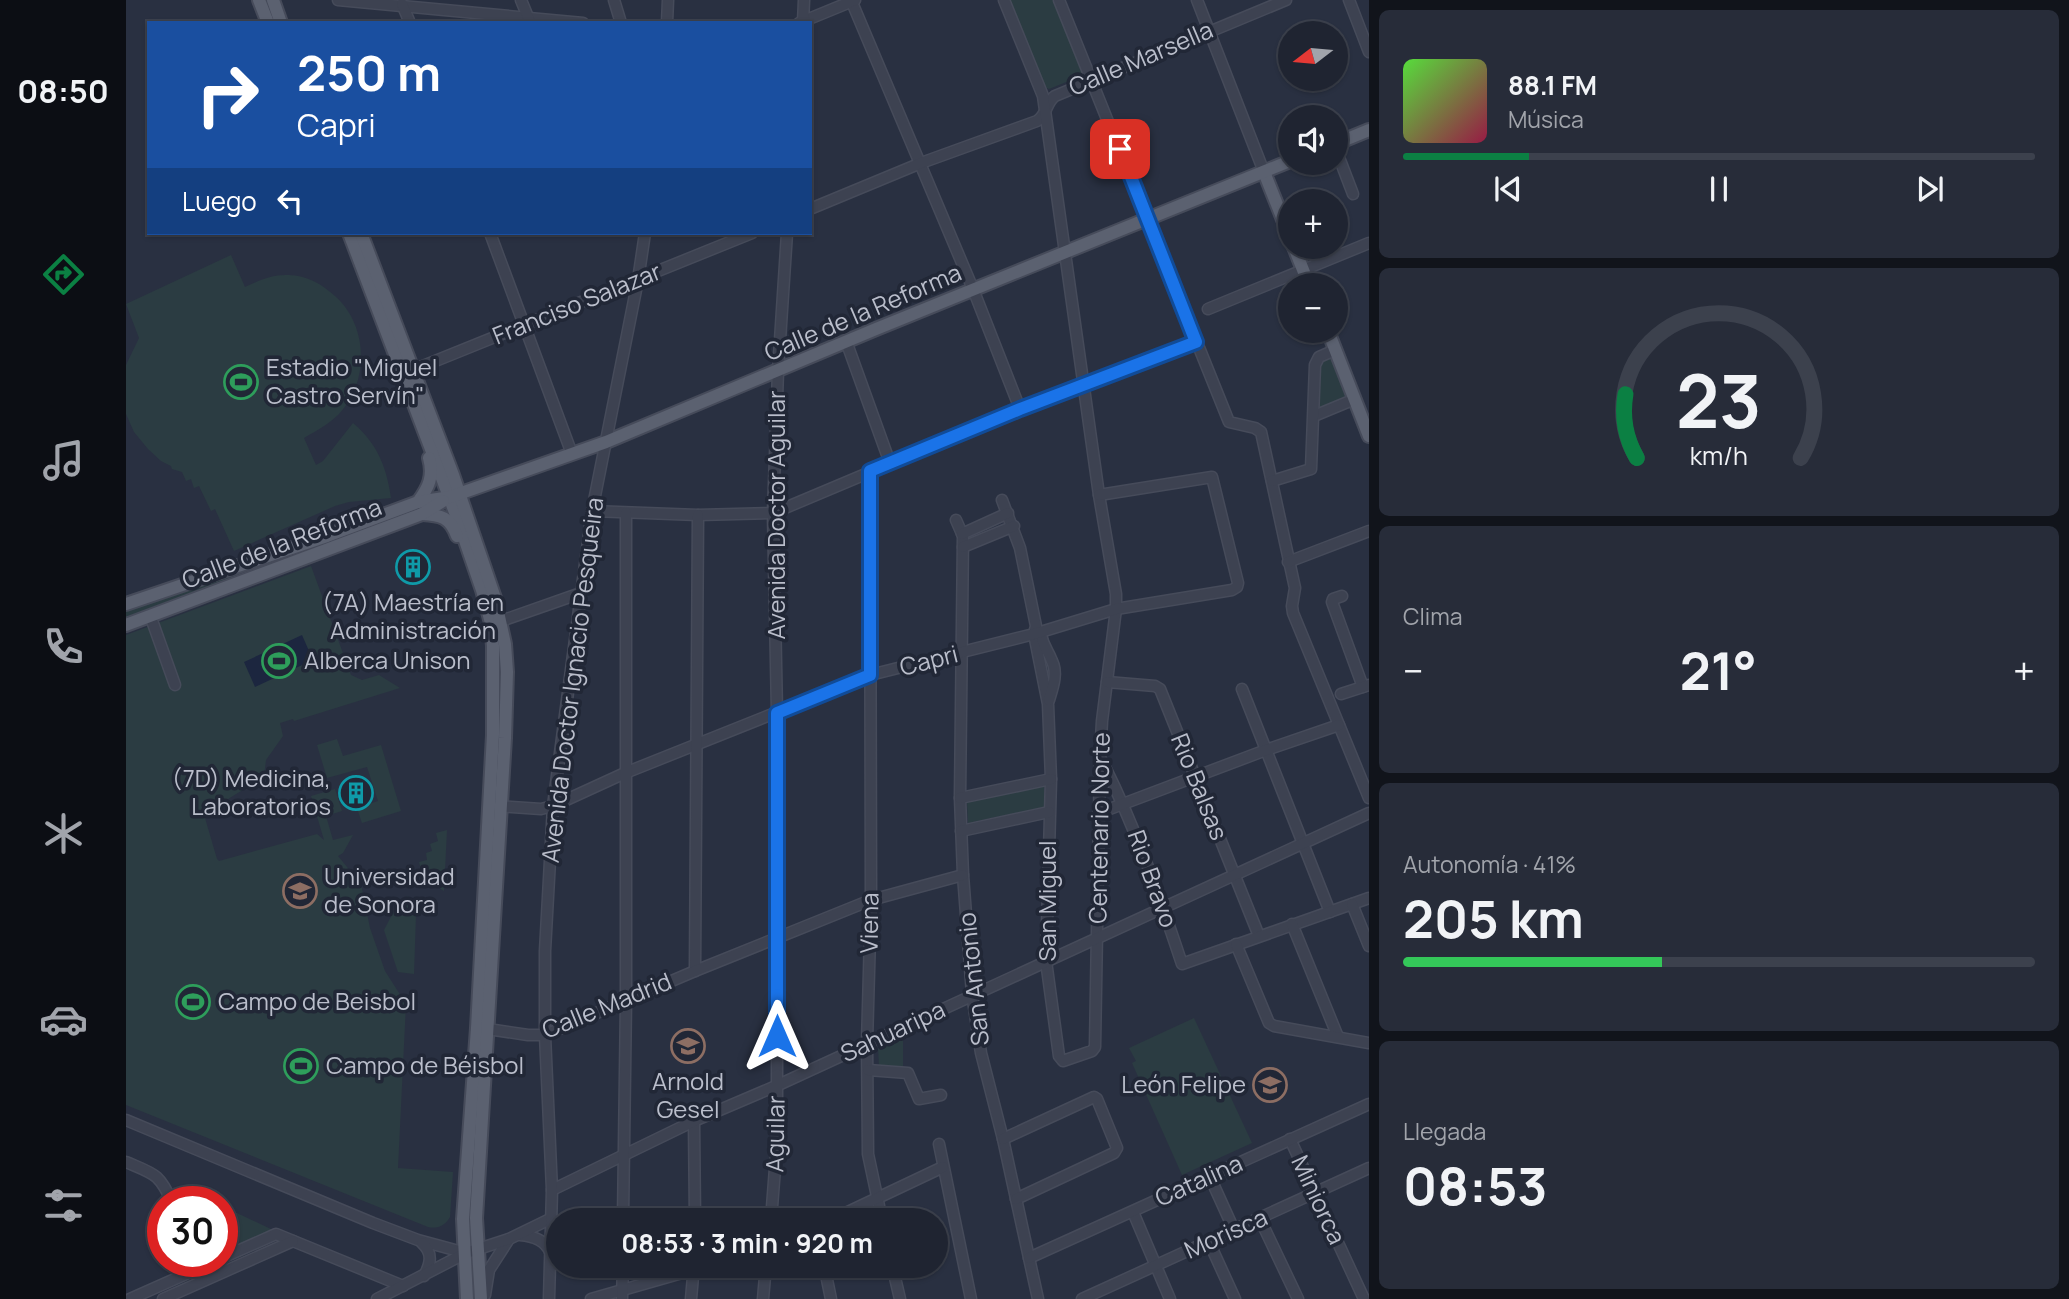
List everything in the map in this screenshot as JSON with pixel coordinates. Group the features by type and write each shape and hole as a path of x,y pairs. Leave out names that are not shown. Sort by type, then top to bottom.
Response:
{"main road":[{"path":"260,0 267,21"},
{"path":"272,0 280,21"},
{"path":"1348,140 1369,130"},
{"name":"Calle de la Reforma","path":"126,604 327,536 420,508 606,442 972,289 1278,166"},
{"path":"1264,172 1278,207"},
{"path":"350,235 408,372 417,426 432,467 430,484 420,508 452,524 499,663 500,710 505,729"},
{"path":"362,235 408,372 495,598 505,643 505,729 495,806 482,1028 476,1218 467,1299"},
{"path":"1298,259 1303,271"},
{"path":"1333,343 1369,436"},
{"path":"414,405 455,496 491,623 494,646 495,806"},
{"name":"Calle de la Reforma","path":"126,625 420,508"},
{"path":"482,1028 463,1238 472,1251 483,1299"}],"street":[{"path":"338,0 402,3 547,21"},
{"path":"521,0 529,20"},
{"path":"614,0 620,21"},
{"path":"667,21 668,0"},
{"path":"802,21 804,0"},
{"path":"804,21 852,0 1020,409"},
{"name":"Centenario Norte","path":"1004,0 1043,96 1099,495 1116,594 1100,758 1095,1047"},
{"path":"1059,0 1229,422 1261,432 1295,588 1293,613 1369,798"},
{"path":"1197,0 1264,172"},
{"name":"Calle Marsella","path":"1045,113 1055,96 1286,0"},
{"path":"1349,0 1369,52"},
{"path":"402,3 409,21"},
{"path":"812,208 920,163 1037,121 1045,113"},
{"path":"1346,175 1353,194"},
{"path":"491,235 572,454"},
{"name":"Avenida Doctor Ignacio Pesqueira","path":"552,1208 545,1035 545,951 553,806 592,511 645,235"},
{"name":"Franciso Salazar","path":"408,372 747,235"},
{"name":"Avenida Doctor Aguilar","path":"777,713 773,513 787,235"},
{"path":"1208,309 1369,243"},
{"path":"846,341 890,463"},
{"path":"592,511 698,515 773,513 1020,409 1196,342"},
{"path":"1272,481 1311,469 1317,360 1335,349"},
{"path":"1314,416 1355,399"},
{"name":"Viena","path":"870,471 871,900 867,1044 868,1154 879,1208"},
{"name":"Capri","path":"553,806 625,773 870,675 1116,609 1237,587 1212,477 1099,495"},
{"name":"San Miguel","path":"1002,500 1014,526 1020,548 1048,704 1051,779 1046,961 1060,1059 1063,1061 1092,1051 1095,1047"},
{"path":"623,1208 626,1000 626,513"},
{"path":"962,534 1008,513"},
{"path":"695,971 698,515"},
{"path":"956,520 962,534 963,547 1014,526"},
{"path":"1288,562 1369,531"},
{"name":"San Antonio","path":"963,547 960,798 972,994 981,1053 1038,1299"},
{"path":"501,621 581,593"},
{"path":"1341,694 1366,686 1332,602 1342,596"},
{"path":"150,615 175,685"},
{"name":"Rio Balsas","path":"1107,682 1158,687 1259,936"},
{"path":"1242,690 1330,912"},
{"name":"Aguilar","path":"772,1208 777,1142 777,713"},
{"path":"1099,813 1339,725"},
{"name":"Rio Bravo","path":"1100,758 1124,803 1182,964 1236,944"},
{"path":"960,798 1051,779"},
{"path":"495,806 541,809 553,806"},
{"path":"961,831 1049,813"},
{"name":"Sahuaripa","path":"552,1190 622,1154 1369,813"},
{"name":"Calle Madrid","path":"482,1028 545,1035 871,900 963,875"},
{"path":"1369,898 1236,944 1269,1023 1369,1043"},
{"path":"1352,904 1369,946"},
{"path":"1292,924 1338,1037"},
{"path":"868,1070 908,1073 919,1099 942,1095"},
{"path":"1003,1139 1094,1097 1117,1148 1114,1153 1016,1199"},
{"name":"Catalina","path":"1029,1258 1290,1139 1368,1108"},
{"path":"126,1120 418,1240 472,1251"},
{"path":"694,1121 695,1208"},
{"name":"Miniorca","path":"1290,1139 1363,1299"},
{"path":"939,1144 971,1299"},
{"path":"126,1162 154,1174 164,1186"},
{"path":"859,1208 943,1167"},
{"name":"Morisca","path":"1082,1299 1102,1295 1155,1266 1369,1168"},
{"path":"1210,1177 1234,1230"},
{"path":"1133,1212 1170,1299"},
{"path":"476,1218 483,1236 490,1241 514,1237 538,1238 546,1244"},
{"path":"1260,1219 1298,1299"},
{"path":"379,1298 472,1251 514,1237 546,1221"},
{"path":"238,1251 275,1234 403,1286"},
{"path":"483,1299 489,1270 514,1237"},
{"path":"418,1240 430,1254 424,1276"},
{"path":"163,1299 293,1241"},
{"path":"1209,1242 1236,1299"},
{"path":"130,1299 175,1277"},
{"name":"Avenida Doctor Ignacio Pesqueira","path":"549,1278 549,1299"},
{"path":"591,1299 622,1295 667,1278"},
{"path":"691,1299 693,1278"},
{"path":"763,1299 765,1278"},
{"path":"827,1278 831,1299"},
{"path":"895,1278 900,1299"}],"shaded area":[{"path":"1009,0 1054,0 1083,70 1081,76 1049,89 1045,87"},
{"name":"Estadio \"Miguel Castro Servín\"","path":"231,255 245,287 275,276 300,276 325,288 346,308 359,337 361,354 356,386 339,414 304,438 316,465 323,461 353,423 380,457 391,498 335,506 234,551 215,509 211,511 199,486 194,488 191,479 186,481 182,472 172,469 148,449 134,432 126,414 126,365 139,338 126,304"},
{"path":"1330,355 1347,399 1321,408 1318,406 1319,362"},
{"path":"283,558 126,617 126,611"},
{"name":"Universidad de Sonora","path":"311,566 351,675 362,680 379,675 400,688 280,723 283,736 266,760 264,776 225,801 205,818 219,861 317,834 324,840 311,796 335,789 342,811 326,816 333,840 353,835 343,853 338,856 361,884 370,928 385,971 406,1004 398,1168 453,1172 450,1217 438,1227 428,1227 126,1105 126,635"},
{"path":"337,739 343,756 381,745 401,811 362,823 357,808 378,801 367,767 327,778 317,745"},
{"path":"1044,784 1045,807 968,823 967,801"},
{"path":"447,830 444,891 423,878 419,862 427,860 426,853 432,851 430,844 438,841 436,833"},
{"path":"407,896 425,905 424,913 416,914 414,974 398,972 384,930 395,909"},
{"path":"1194,1018 1252,1143 1182,1175 1132,1063 1136,1061 1129,1048"},
{"path":"903,1036 903,1067 879,1067 878,1046"},
{"path":"238,1214 273,1230 238,1246"}],"water":[{"name":"Alberca Unison","path":"302,635 313,660 255,687 244,662"}],"place":[{"name":"Estadio \"Miguel Castro Servín\"","path":"241,382"},
{"name":"(7A) Maestría en Administración","path":"413,567"},
{"name":"Alberca Unison","path":"279,661"},
{"name":"(7D) Medicina, Laboratorios","path":"356,793"},
{"name":"Universidad de Sonora","path":"300,891"},
{"name":"Campo de Beisbol","path":"193,1002"},
{"name":"Arnold Gesel","path":"688,1046"},
{"name":"Campo de Béisbol","path":"301,1066"},
{"name":"León Felipe","path":"1270,1085"}],"route":[{"path":"777,1036 777,713 870,675 870,471 1020,409 1196,342 1120,149"}]}
